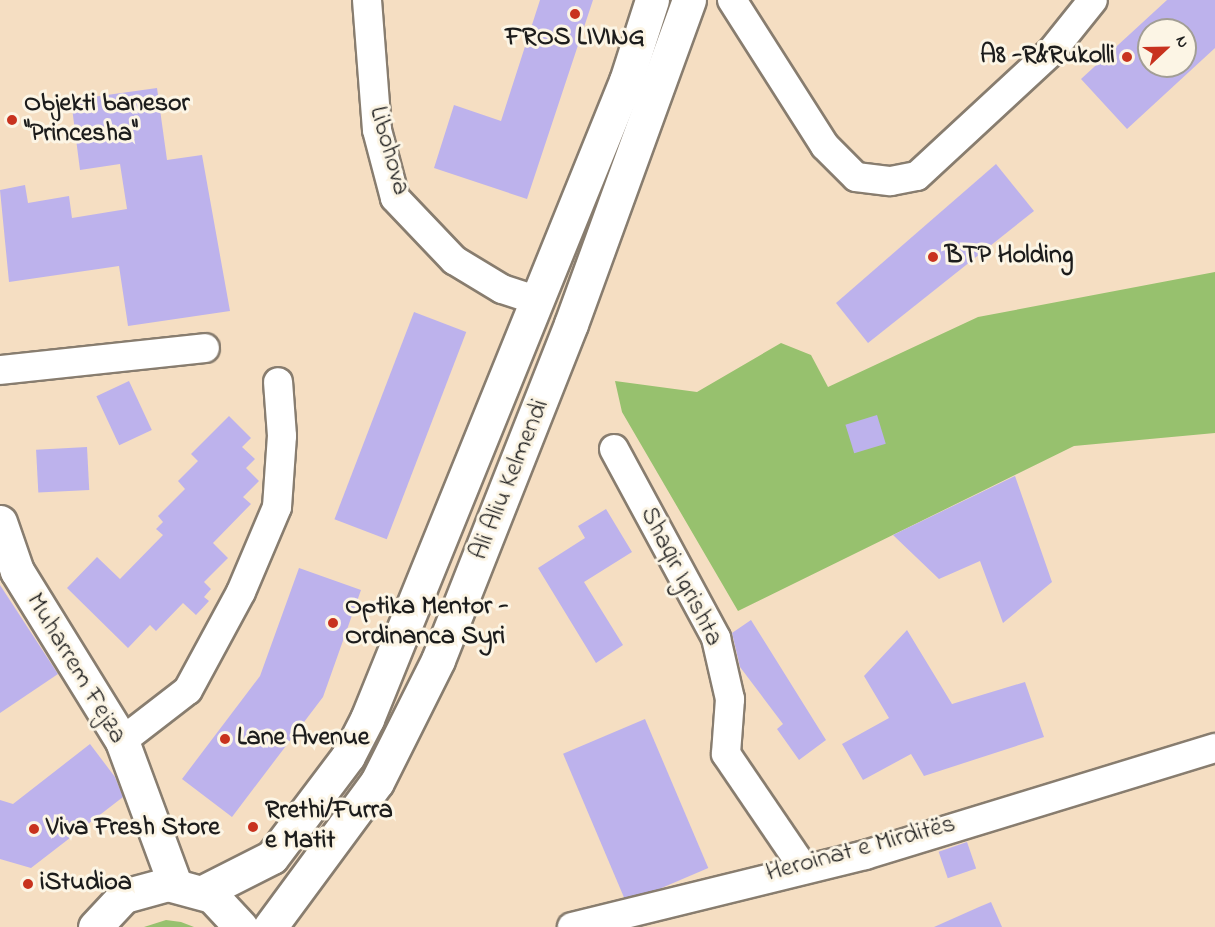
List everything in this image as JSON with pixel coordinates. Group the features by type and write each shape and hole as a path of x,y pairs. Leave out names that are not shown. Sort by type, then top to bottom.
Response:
{"main road":[{"name":"Ali Aliu Kelmendi","path":"95,927 131,893 189,888 272,857 348,756 538,301 652,0"},
{"name":"Ali Aliu Kelmendi","path":"270,927 377,782 438,660 575,313 689,0"},
{"name":"Muharrem Fejza","path":"0,522 17,571 122,741 189,888"},
{"path":"189,888 242,927"}],"street":[{"name":"Libohova","path":"367,0 377,130 395,198 454,260 502,289 538,301"},
{"path":"732,0 825,146 856,177 891,181 917,176 1081,22 1093,0"},
{"path":"0,370 205,348"},
{"path":"122,741 188,690 241,592 277,507 282,436 278,382"},
{"name":"Shaqir Igrishta","path":"614,449 716,638 730,699 726,754 802,866"},
{"name":"Heroinat e Mirditës","path":"572,927 802,866 865,855 1215,748"}],"green space":[{"path":"1215,272 1215,433 1074,446 738,611 622,412 615,381 697,392 781,343 811,355 828,387 978,317"},
{"path":"166,920 181,922 194,927 144,927"}],"building":[{"path":"540,0 593,0 527,199 434,168 454,105 501,121"},
{"name":"A8 -R&Rukolli","path":"1167,0 1215,0 1215,48 1197,65 1197,18 1147,18"},
{"name":"A8 -R&Rukolli","path":"1137,28 1137,78 1182,78 1127,129 1081,79"},
{"path":"157,88 167,160 202,155 230,311 128,326 119,266 9,282 0,190 25,185 28,203 69,196 72,218 127,209 120,164 80,170 71,100"},
{"name":"BTP Holding","path":"996,164 1034,211 868,343 836,303"},
{"path":"414,312 466,332 387,539 334,519"},
{"path":"129,381 152,430 119,445 96,396"},
{"path":"877,415 886,444 854,453 845,425"},
{"path":"229,416 251,438 242,447 255,459 246,468 259,481 243,497 251,504 213,543 228,558 204,582 211,589 204,597 209,601 196,615 183,603 156,631 150,625 128,648 67,588 97,557 120,579 163,535 156,529 163,522 158,516 185,489 178,481 198,461 191,454"},
{"path":"87,447 89,490 38,493 36,450"},
{"path":"1015,476 1052,582 1003,623 980,561 939,579 893,535"},
{"path":"606,509 632,552 584,582 623,645 596,663 538,568 585,538 578,526"},
{"path":"299,568 361,590 323,697 232,817 182,779 260,676"},
{"path":"0,585 58,674 0,713"},
{"path":"751,620 826,740 799,760 777,729 783,724 740,667 732,633"},
{"path":"907,630 952,704 1025,682 1044,737 924,776 911,754 863,780 842,744 889,718 864,676"},
{"path":"645,719 708,868 626,903 563,754"},
{"path":"90,744 115,777 123,797 31,868 0,859 0,800 13,804"},
{"path":"967,842 976,868 948,878 939,852"},
{"path":"991,902 1002,927 934,927 979,907"}],"place":[{"name":"FROS LIVING","path":"575,14"},
{"name":"A8 -R&Rukolli","path":"1127,57"},
{"name":"Objekti banesor \"Princesha\"","path":"12,120"},
{"name":"BTP Holding","path":"933,257"},
{"name":"Optika Mentor - Ordinanca Syri","path":"333,623"},
{"name":"Lane Avenue","path":"225,739"},
{"name":"Rrethi/Furra e Matit","path":"253,827"},
{"name":"Viva Fresh Store","path":"34,829"},
{"name":"iStudioa","path":"28,884"}]}
